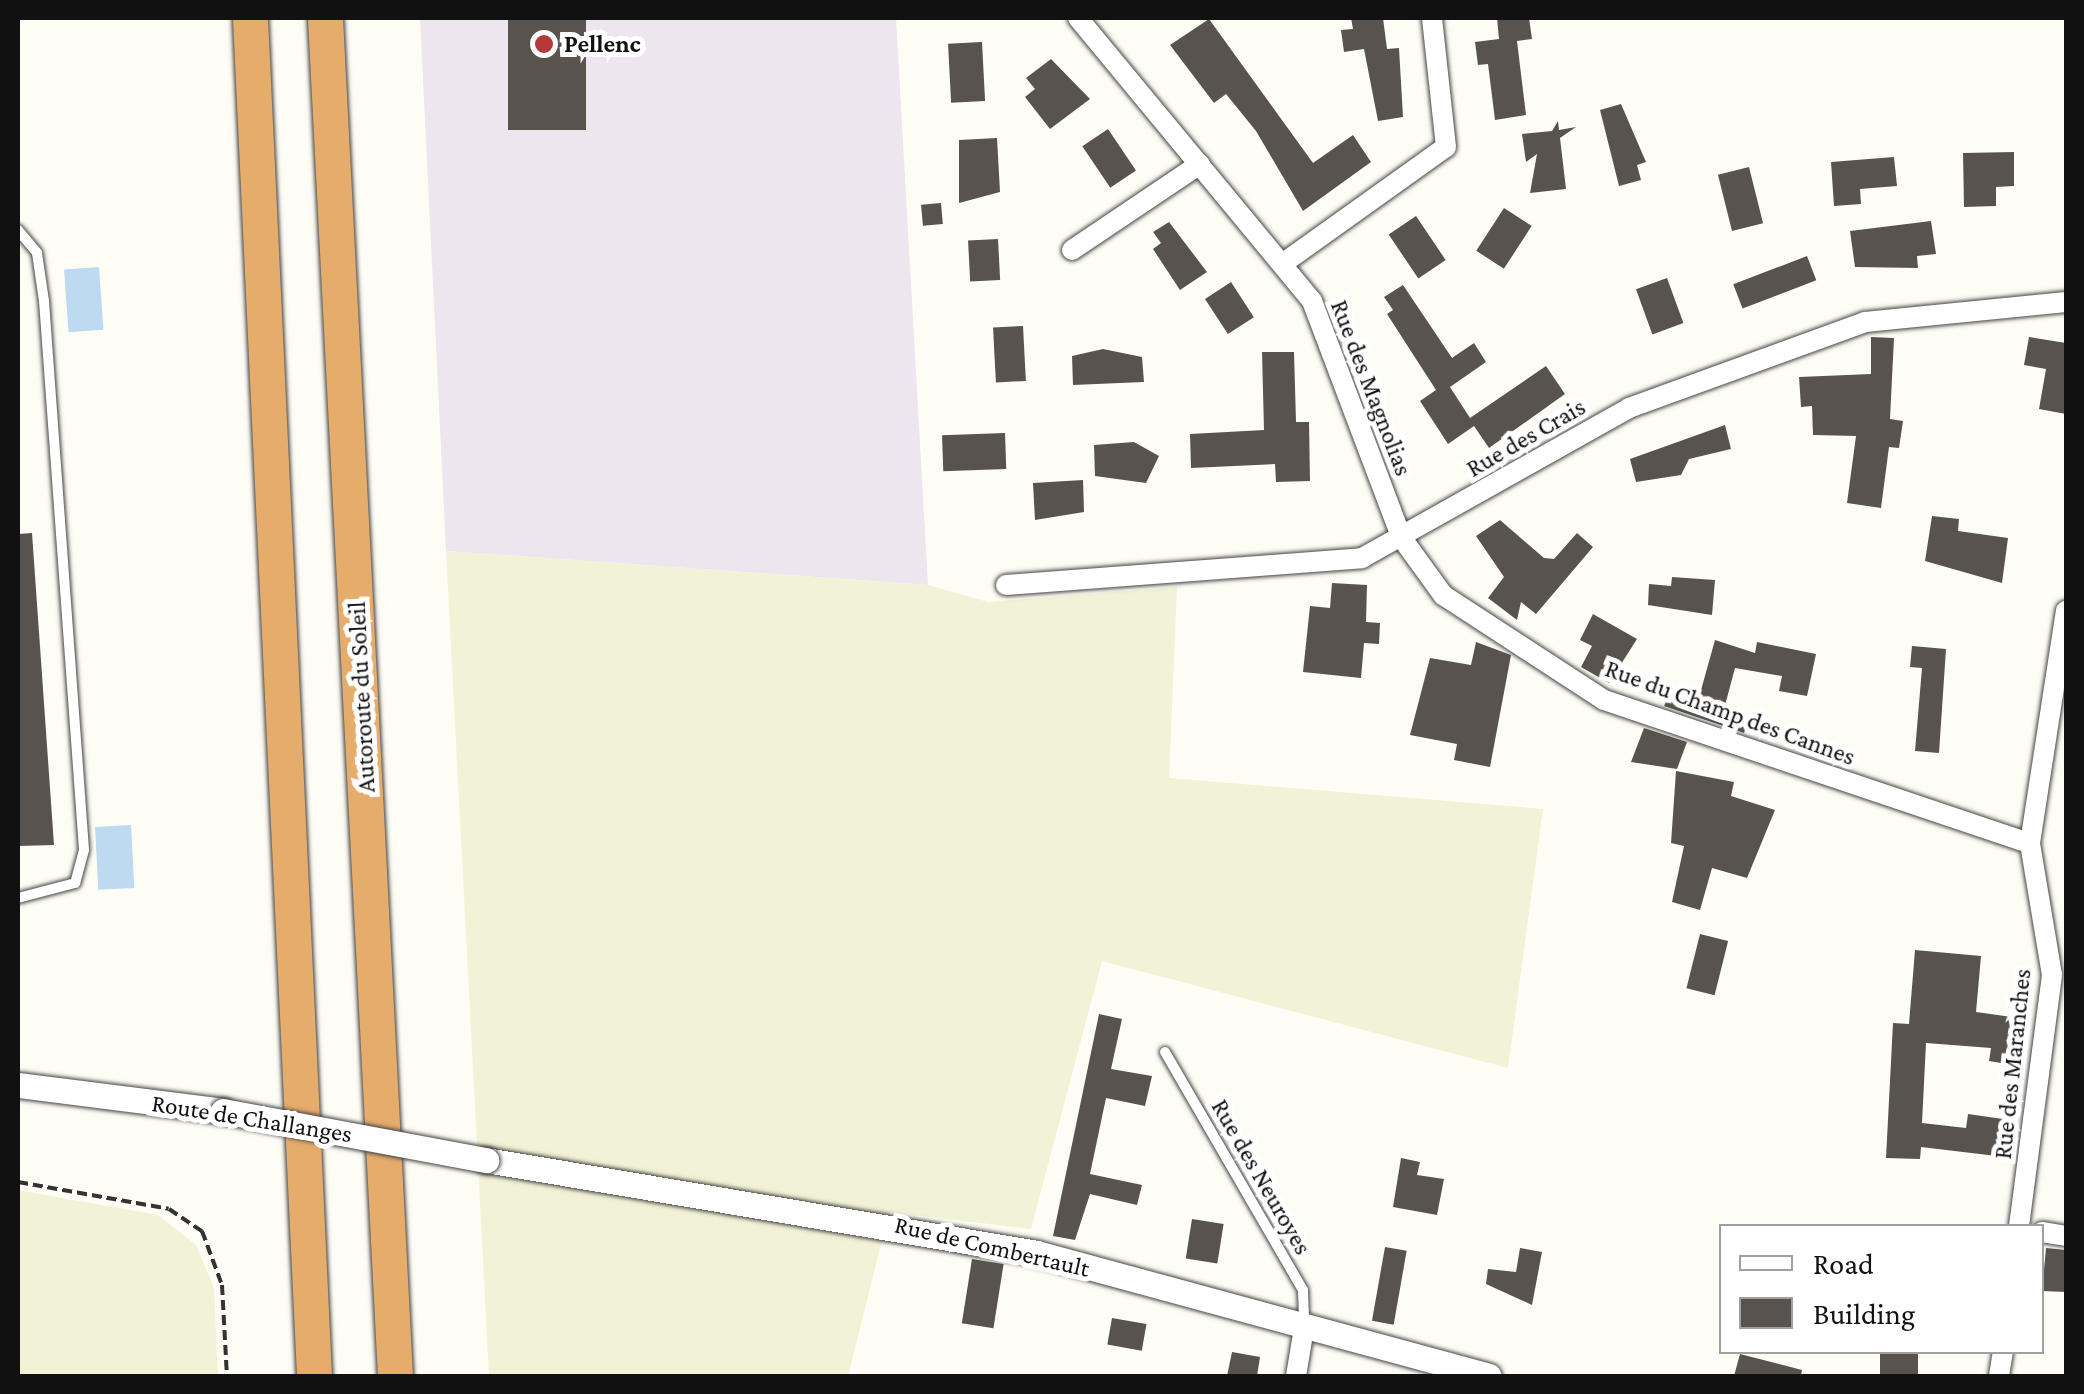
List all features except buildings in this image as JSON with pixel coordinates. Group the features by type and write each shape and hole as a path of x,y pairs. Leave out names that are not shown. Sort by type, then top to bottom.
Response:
{"highway":[{"path":"250,18 314,1376"},
{"name":"Autoroute du Soleil","path":"325,18 396,1376"}],"street":[{"name":"Rue des Magnolias","path":"1078,18 1312,301 1401,537"},
{"path":"1282,264 1446,147 1432,18"},
{"path":"1072,250 1200,164"},
{"name":"Rue des Crais","path":"1006,585 1362,558 1630,408 1865,322 2066,302"},
{"name":"Rue du Champ des Cannes","path":"1401,537 1443,595 1604,700 2030,843"},
{"name":"Rue des Maranches","path":"2019,1224 2059,977 2030,843 2066,610"},
{"name":"Route de Challanges","path":"18,1084 223,1111 486,1160"},
{"name":"Rue de Combertault","path":"486,1160 1036,1254 1489,1376"},
{"path":"1296,1376 1304,1328"}],"lane":[{"path":"18,230 38,253 44,301 84,850 75,883 18,898"},
{"name":"Rue des Neuroyes","path":"1165,1052 1303,1290 1304,1328"}],"path":[{"path":"18,1182 169,1209 202,1231 222,1285 226,1376"}],"shaded area":[{"path":"420,18 896,18 928,585 446,551"}],"green space":[{"path":"446,551 928,585 988,602 1177,587 1169,778 1543,809 1508,1068 1102,961 1031,1229 889,1212 848,1376 489,1376"},
{"path":"18,1190 158,1215 196,1245 214,1288 218,1376 18,1376"}],"water":[{"path":"99,267 103,330 68,332 64,269"},
{"path":"131,825 134,888 98,890 95,827"}],"place":[{"name":"Pellenc","path":"544,44"}]}
